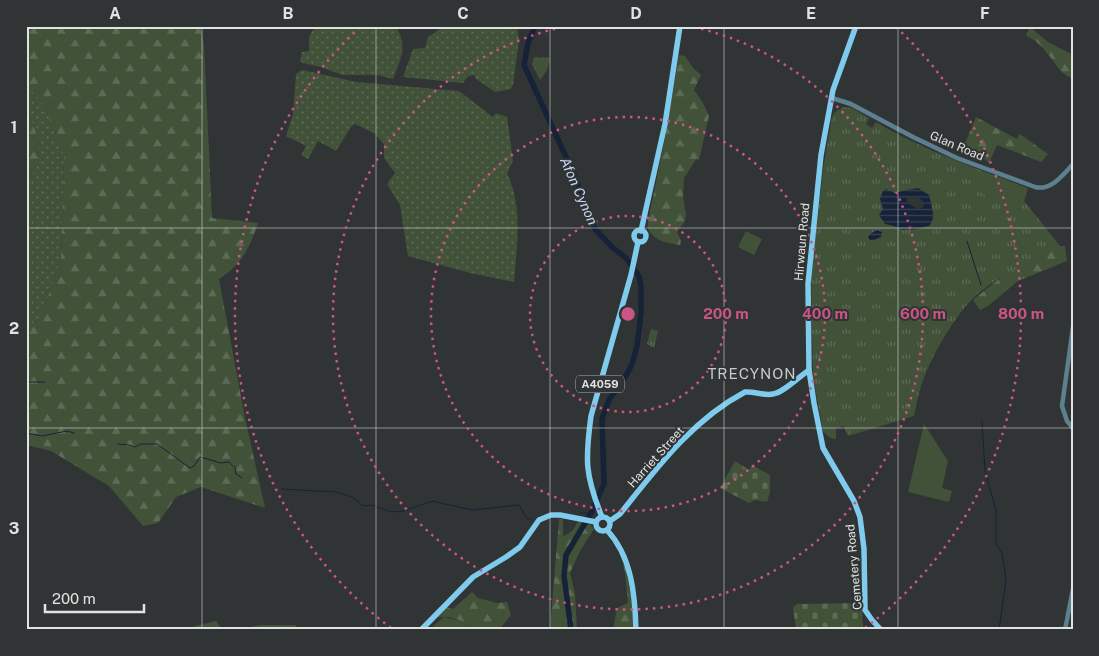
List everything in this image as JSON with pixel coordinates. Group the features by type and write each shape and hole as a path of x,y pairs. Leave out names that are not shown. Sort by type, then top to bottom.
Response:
{"main road":[{"name":"A4059","path":"602,517 589,482 586,460 591,416 634,262 638,242 634,236 637,231 641,231 665,124 680,26"},
{"name":"Hirwaun Road","path":"823,448 809,370 808,277 821,155 832,98 856,26"},
{"name":"Harriet Street","path":"610,522 620,514 680,442 709,417 745,392 751,391 771,395 777,393 809,370"},
{"name":"Cemetery Road","path":"823,448 858,508 863,531 866,610 872,620 882,630"},
{"path":"421,630 473,577 520,547 529,537 539,520 547,516 560,515 594,521 602,517 608,518 610,522 607,530"},
{"path":"594,521 598,529 607,530"},
{"path":"607,530 621,549 631,574 636,606 636,630"}],"street":[{"name":"Glan Road","path":"832,98 851,104 912,138 957,158 1035,187 1049,186 1073,164"},
{"path":"1073,327 1064,388 1063,412 1073,428"},
{"path":"1065,630 1073,589"}],"green space":[{"path":"26,26 200,26 204,44 212,218 258,223 244,255 227,274 219,279 245,418 265,508 201,487 176,497 158,523 143,526 109,486 51,451 26,445 26,329 41,317 61,259 64,156 44,104 26,85"},
{"path":"315,26 396,26 402,41 402,53 393,79 378,75 342,75 300,61 302,52 309,51 309,37"},
{"path":"444,26 517,26 519,40 511,89 495,92 475,78 475,75 468,76 463,83 403,77 413,49 425,48 428,37"},
{"path":"1030,27 1048,42 1073,55 1073,79 1061,71 1041,46 1026,36"},
{"path":"679,55 685,56 693,68 701,75 694,90 709,116 699,160 696,159 684,178 683,197 686,214 685,221 677,232 681,241 680,245 661,241 648,229"},
{"path":"534,57 550,58 547,70 540,80 532,64"},
{"path":"302,70 356,82 459,91 493,117 496,113 507,117 513,161 507,173 515,199 518,226 514,282 470,273 408,256 400,205 387,184 395,173 384,158 384,144 374,133 355,124 351,127 336,151 318,141 308,159 301,155 306,146 286,136 293,114 296,74"},
{"path":"26,85 44,104 64,156 61,259 41,317 26,329 26,185 37,164 38,138 26,106"},
{"path":"26,106 38,138 37,164 26,185"},
{"path":"843,107 852,108 869,118 866,124 872,128 876,122 931,150 1028,188 1024,201 1061,247 1009,272 980,292 962,310 945,335 925,375 914,416 848,436 844,426 836,428 836,439 829,437 823,431 813,377 811,275 824,163 834,113","holes":["911,189 929,195 932,211 925,227 913,230 894,226 885,212 885,201 891,190 894,193"]},
{"path":"976,117 1017,139 1020,134 1048,154 1041,162 997,145 989,163 980,155 964,146"},
{"path":"987,176 1004,182 998,199 981,193"},
{"path":"1007,183 1024,189 1018,207 1001,200"},
{"path":"746,231 762,239 754,255 738,247"},
{"path":"1058,246 1065,246 1067,261 1018,281 988,306 980,310 973,300 1015,266"},
{"path":"651,329 658,331 654,348 647,344"},
{"path":"924,424 948,461 942,488 952,491 949,502 908,492"},
{"path":"735,461 749,470 752,465 770,475 770,492 767,502 755,500 749,503 720,488"},
{"path":"559,519 563,519 563,536 573,530 578,520 591,525 594,529 580,551 570,573 575,594 577,630 550,630"},
{"path":"622,559 629,585 634,630 613,630 617,608 628,603"},
{"path":"472,592 478,598 497,603 507,602 511,615 499,630 471,630 461,621 450,617 435,617 446,607 453,609"},
{"path":"859,603 862,606 863,630 796,630 793,607 797,604"},
{"path":"444,617 461,621 471,630 431,630"},
{"path":"216,621 223,630 179,630"},
{"path":"259,625 296,625 297,630 251,630 252,627"}],"water":[{"path":"918,188 929,195 933,219 929,226 903,230 885,224 879,215 883,209 880,199 883,191 886,189 894,193","holes":["910,196 915,196 923,201 924,206 922,208 918,209 907,203 907,199"]},
{"path":"877,230 882,232 881,237 870,240 868,237 870,234"}],"waterway":[{"name":"Afon Cynon","path":"535,26 528,43 524,65 571,168 595,229 613,248 626,258 639,276 641,287 641,313 637,346 632,364 609,400 602,419 604,484 591,513 566,555 564,576 571,630"},
{"path":"967,241 981,285"},
{"path":"26,382 45,382"},
{"path":"982,421 985,471 996,511 996,544 1002,553 1006,580 999,630"},
{"path":"26,433 42,436 67,431 74,433"},
{"path":"118,444 135,447 141,444 157,444 190,468 194,466 200,457 221,463 229,462 235,468 236,474 242,478"},
{"path":"282,489 336,492 352,497 363,506 372,505 391,512 404,511 432,501 472,510 519,505 527,518 531,520"},
{"path":"581,513 591,513"}],"district":[{"name":"TRECYNON","path":"752,374"}]}
